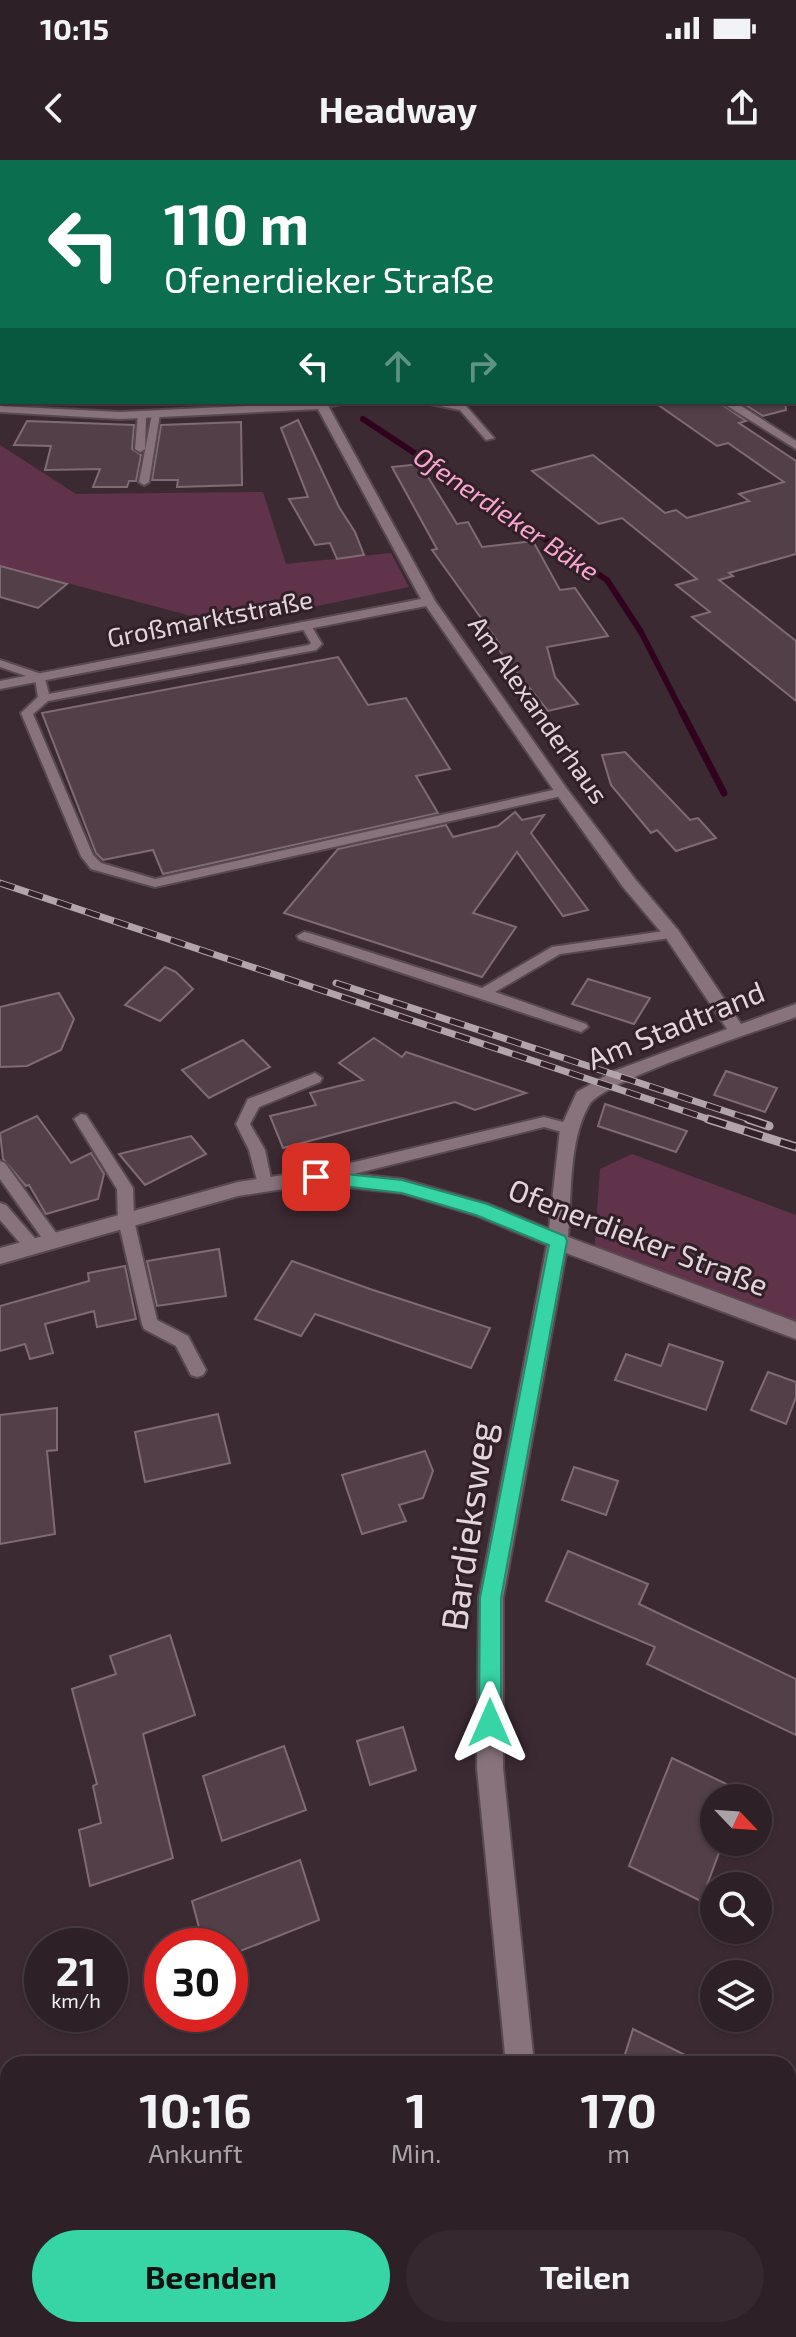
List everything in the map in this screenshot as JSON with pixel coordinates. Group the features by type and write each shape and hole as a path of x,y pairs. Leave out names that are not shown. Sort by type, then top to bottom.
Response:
{"street":[{"path":"0,409 55,415 156,414 305,404"},
{"name":"Am Alexanderhaus","path":"321,404 429,601 562,792 672,934 737,1031"},
{"path":"730,404 796,446"},
{"name":"Großmarktstraße","path":"0,685 429,601"},
{"name":"Am Stadtrand","path":"558,1241 569,1129 584,1097 620,1076 796,1010"},
{"name":"Ofenerdieker Straße","path":"0,1256 264,1184 316,1177 402,1186 481,1209 796,1331"},
{"name":"Bardieksweg","path":"519,2056 490,1768 491,1598 558,1241"}],"lane":[{"path":"437,404 463,408 489,438"},
{"path":"135,473 141,445 142,414"},
{"path":"144,482 156,414"},
{"path":"305,624 317,644 312,648 44,698 27,713 87,856 96,866 155,883 562,792"},
{"path":"0,663 40,677 44,698"},
{"path":"483,993 557,950 672,934"},
{"path":"304,936 581,1027"},
{"path":"264,1184 257,1150 243,1124 253,1103 315,1078"},
{"path":"81,1119 125,1188 126,1220 150,1324 182,1341 197,1370"},
{"path":"316,1177 544,1122 569,1129"},
{"path":"0,1167 43,1244"},
{"path":"0,1209 43,1244"}],"shaded area":[{"path":"0,445 76,494 263,492 286,564 391,553 409,587 225,625 0,565"},
{"path":"632,1154 796,1215 796,1331 594,1256 600,1169"}],"building":[{"path":"657,404 721,404 746,421 739,423 796,461 796,554 729,573 733,576 719,580 796,641 796,701 692,617 710,612 676,585 697,579 622,518 599,524 532,471 593,455 665,513 676,510 687,518 749,501 739,494 784,482 728,443 717,446"},
{"path":"744,404 785,404 786,410 763,416"},
{"path":"298,420 364,555 337,559 330,543 315,545 289,499 308,497 281,428"},
{"path":"27,421 134,425 132,449 141,455 136,481 129,481 127,487 93,487 100,469 45,470 51,446 14,445"},
{"path":"241,422 242,485 177,487 178,480 152,480 161,425"},
{"path":"420,464 457,524 468,522 482,547 533,541 560,590 575,588 608,636 547,647 555,677 578,704 548,711 494,644 499,643 432,550 437,549 392,467"},
{"path":"0,566 67,584 38,608 0,597"},
{"path":"338,657 368,705 406,698 450,769 416,776 438,813 163,874 153,850 103,860 96,853 42,713"},
{"path":"625,752 690,820 698,818 716,838 676,851 657,830 651,833 611,785 602,755"},
{"path":"515,812 522,820 544,815 531,833 588,910 563,916 517,852 473,913 516,927 482,977 284,913 338,849 446,825 453,837 498,826"},
{"path":"165,967 176,972 193,989 160,1021 125,1005"},
{"path":"588,979 650,998 634,1024 572,1004"},
{"path":"59,993 74,1019 61,1050 27,1066 0,1067 0,1007"},
{"path":"374,1038 402,1057 406,1052 526,1093 475,1110 455,1102 283,1148 270,1116 316,1105 310,1093 363,1080 339,1063"},
{"path":"243,1040 270,1067 209,1098 182,1070"},
{"path":"726,1071 777,1088 765,1112 714,1095"},
{"path":"605,1104 687,1131 676,1152 598,1126"},
{"path":"37,1116 71,1163 91,1153 104,1174 98,1199 46,1214 29,1185 26,1186 3,1159 0,1133"},
{"path":"191,1136 206,1154 145,1185 119,1154"},
{"path":"219,1249 226,1296 157,1306 147,1261"},
{"path":"292,1261 490,1328 471,1368 315,1314 301,1336 255,1319"},
{"path":"125,1266 136,1319 97,1327 94,1311 45,1324 53,1353 30,1359 25,1344 0,1351 0,1306 89,1281 88,1273"},
{"path":"669,1344 723,1362 706,1410 615,1380 626,1354 661,1366"},
{"path":"768,1372 796,1382 796,1397 786,1424 751,1410"},
{"path":"57,1408 57,1450 47,1451 55,1534 0,1544 0,1415"},
{"path":"218,1414 230,1463 145,1482 135,1432"},
{"path":"425,1451 433,1471 423,1498 399,1505 406,1521 362,1534 342,1475"},
{"path":"574,1467 618,1481 606,1515 562,1500"},
{"path":"568,1551 648,1584 639,1604 796,1679 796,1735 647,1664 655,1647 546,1601"},
{"path":"170,1635 195,1715 143,1734 173,1858 90,1886 79,1830 101,1823 93,1786 97,1784 72,1689 116,1674 110,1656"},
{"path":"403,1727 416,1770 370,1785 357,1741"},
{"path":"284,1746 306,1810 222,1841 203,1776"},
{"path":"672,1758 726,1784 700,1784 700,1856 718,1856 712,1872 700,1872 700,1901 629,1866"},
{"path":"300,1860 319,1920 248,1948 248,1928 199,1928 192,1901"},
{"path":"633,2029 687,2056 625,2056"}],"waterway":[{"name":"Ofenerdieker Bäke","path":"363,419 607,580 641,632 683,714"},
{"name":"Ofenerdieker Bäke","path":"682,712 724,793"}],"railway":[{"path":"0,883 708,1119"},
{"path":"336,983 755,1121"},
{"path":"708,1119 796,1147"},
{"path":"708,1119 714,1121"},
{"path":"748,1119 769,1126"}],"route":[{"path":"316,1177 402,1186 481,1209 558,1241 491,1598 490,1723"}]}
